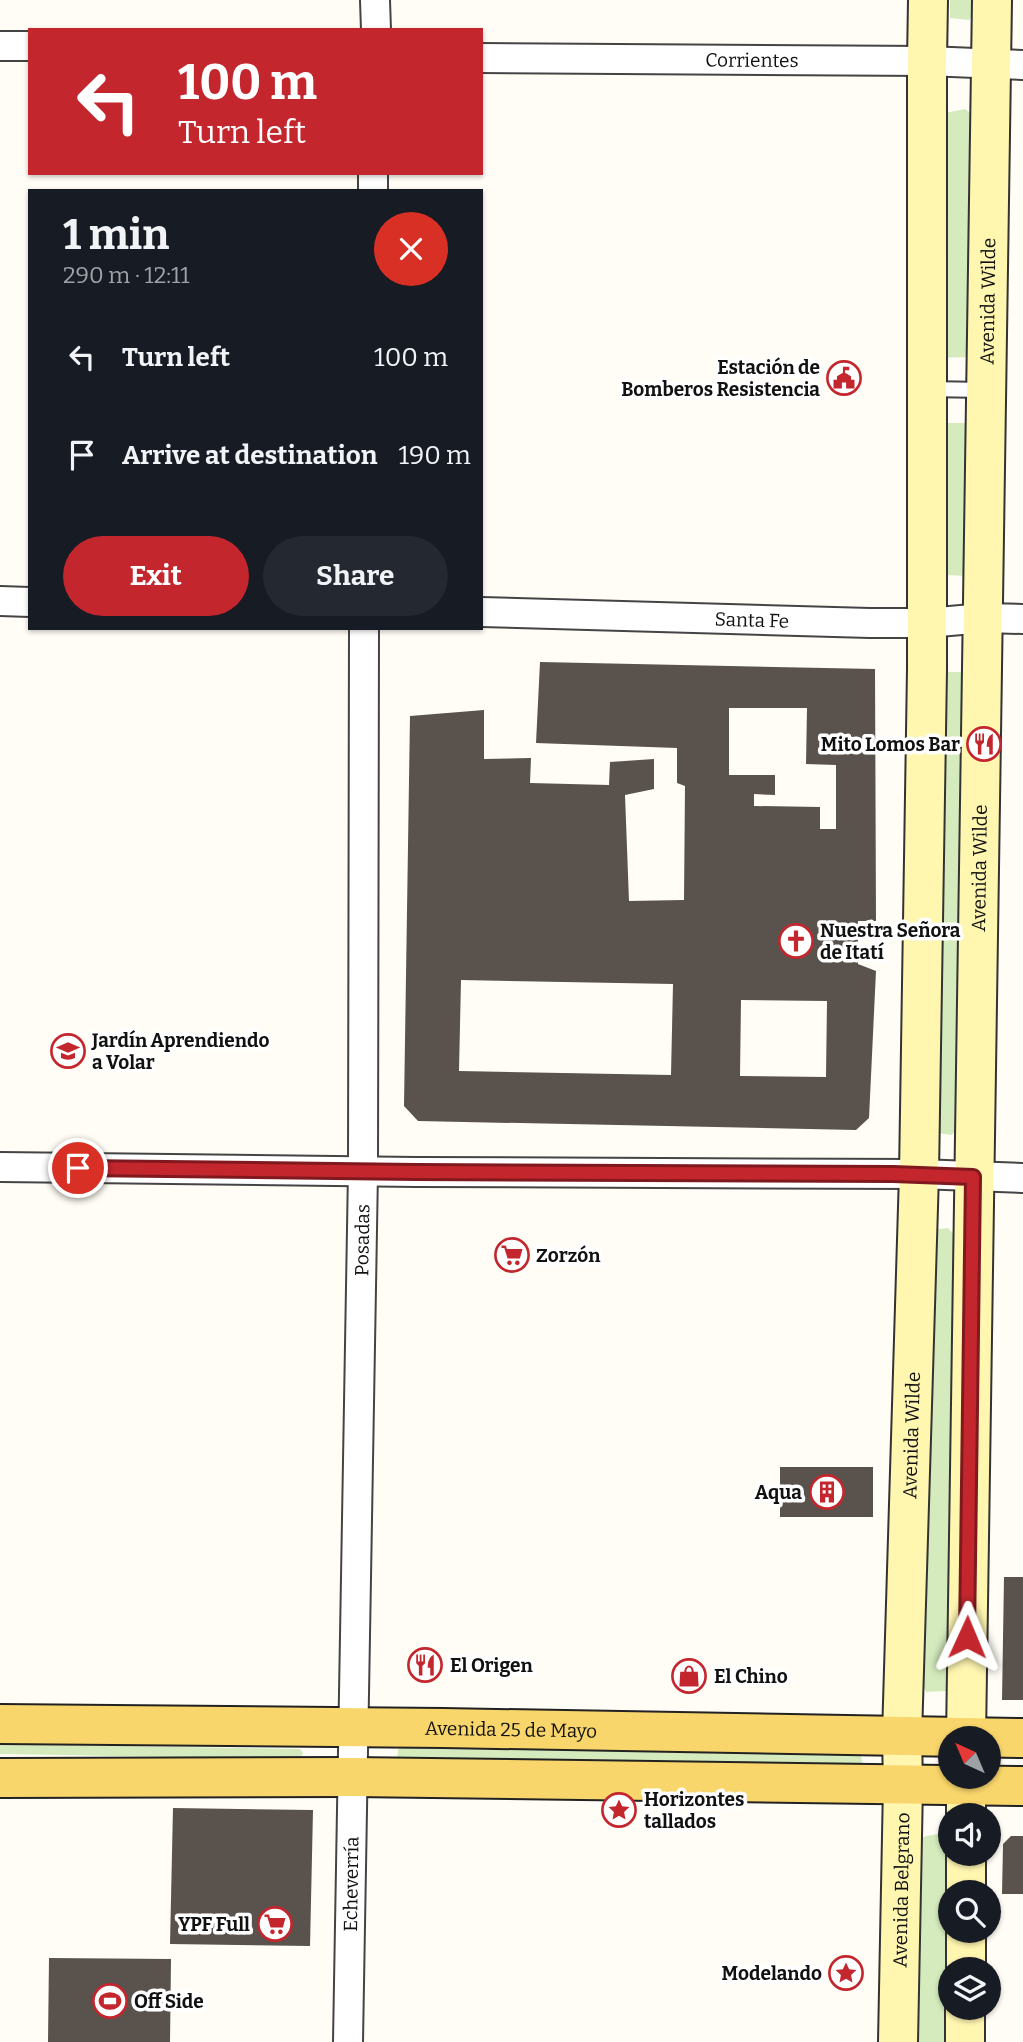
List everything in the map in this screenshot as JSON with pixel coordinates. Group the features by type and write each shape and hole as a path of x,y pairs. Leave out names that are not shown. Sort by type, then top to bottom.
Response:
{"main road":[{"name":"Avenida Wilde","path":"902,1736 919,1174 928,624 926,389 929,0"},
{"name":"Avenida Wilde","path":"966,1726 986,390 1007,64 992,0"},
{"name":"Avenida 25 de Mayo","path":"0,1724 938,1737"},
{"name":"Avenida Belgrano","path":"898,2042 904,1785 902,1736"},
{"name":"Avenida 25 de Mayo","path":"1001,1738 1023,1738"},
{"path":"0,1779 353,1777 904,1785 966,1792 1023,1786"},
{"path":"965,2020 965,2042"}],"street":[{"path":"375,0 376,28"},
{"path":"0,46 28,47"},
{"name":"Corrientes","path":"483,58 1007,64"},
{"path":"0,601 28,601"},
{"name":"Santa Fe","path":"483,612 928,624 984,618 1023,619"},
{"name":"Posadas","path":"354,1727 363,1171 363,630"},
{"path":"0,1167 919,1174 1023,1178"},
{"name":"Echeverría","path":"348,2042 354,1727"}],"lane":[{"path":"926,389 986,390"}],"green space":[{"path":"950,0 974,0 974,14 969,20 950,18"},
{"path":"965,109 977,118 974,357 931,358 945,113"},
{"path":"940,423 976,423 965,576 947,575 936,570"},
{"path":"940,672 962,672 969,679 961,1128 951,1135 938,1133"},
{"path":"948,1228 957,1238 952,1677 947,1691 926,1692 921,1681 931,1230"},
{"path":"0,1744 300,1749 303,1753 300,1759 0,1754"},
{"path":"399,1744 861,1755 863,1767 397,1758"},
{"path":"938,1834 938,1866 950,1866 949,1880 938,1880 938,1943 948,1943 948,1957 938,1957 938,2020 947,2020 947,2042 912,2042 915,1842"}],"building":[{"path":"540,662 875,669 876,921 858,921 858,964 876,971 869,1118 856,1130 418,1121 404,1106 410,716 484,710 484,759 531,758 530,783 609,785 610,762 654,759 654,789 625,795 629,901 684,900 685,786 677,783 677,748 536,743","holes":["729,708 807,708 806,764 836,765 836,829 820,829 820,807 754,806 754,794 775,795 775,775 729,775","461,980 673,984 671,1075 459,1071","741,1000 827,1001 826,1077 740,1076"]},
{"name":"Aqua","path":"780,1467 873,1467 873,1517 780,1517"},
{"path":"1004,1577 1023,1577 1023,1700 1002,1700"},
{"path":"173,1808 313,1810 310,1946 170,1944"},
{"path":"1011,1836 1023,1836 1023,1894 1002,1894 1003,1844"},
{"name":"Off Side","path":"49,1958 171,1959 170,2042 48,2042"}],"place":[{"name":"Estación de Bomberos Resistencia","path":"844,378"},
{"name":"Mito Lomos Bar","path":"984,744"},
{"name":"Nuestra Señora de Itatí","path":"796,941"},
{"name":"Jardín Aprendiendo a Volar","path":"68,1051"},
{"name":"Zorzón","path":"512,1255"},
{"name":"Aqua","path":"827,1492"},
{"name":"El Origen","path":"425,1665"},
{"name":"El Chino","path":"689,1676"},
{"name":"Horizontes tallados","path":"619,1810"},
{"name":"YPF Full","path":"275,1924"},
{"name":"Modelando","path":"846,1973"},
{"name":"Off Side","path":"110,2001"}],"route":[{"path":"78,1168 919,1174 973,1177 967,1637"}]}
